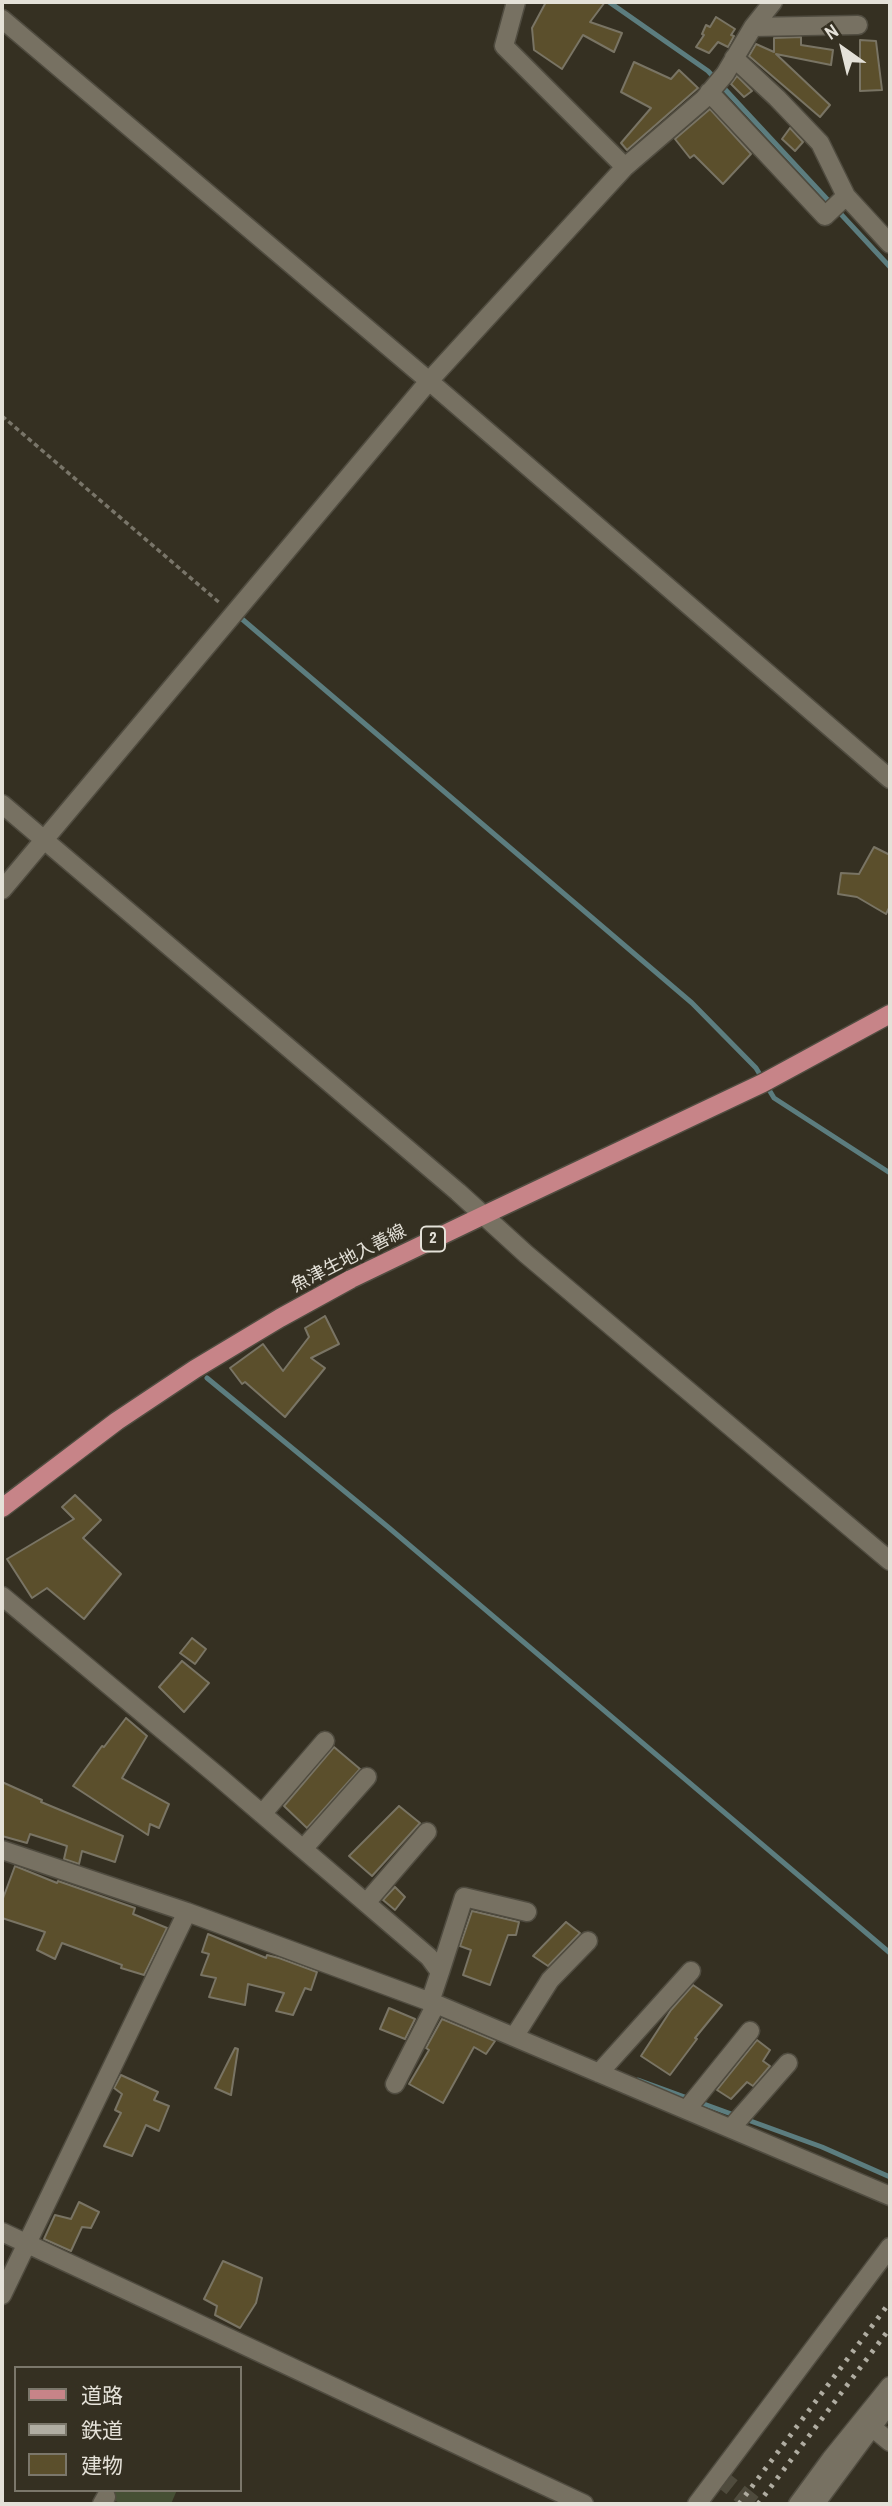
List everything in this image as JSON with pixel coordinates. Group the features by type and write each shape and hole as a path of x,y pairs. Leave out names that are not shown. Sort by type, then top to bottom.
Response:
{"main road":[{"name":"魚津生地入善線","path":"2,1508 58,1463 117,1421 239,1342 351,1279 763,1083 890,1014"}],"street":[{"path":"516,2 504,46 625,167"},
{"path":"2,890 429,381 625,167 709,93 725,74 753,27 773,2"},
{"path":"2,19 429,381 890,779"},
{"path":"753,27 858,25"},
{"path":"734,58 820,143 846,196 890,244"},
{"path":"709,93 825,216 846,196"},
{"path":"2,804 458,1192 482,1216 890,1561"},
{"path":"2,1596 9,1612 262,1814 429,1957 440,1972"},
{"path":"262,1814 325,1741"},
{"path":"303,1849 367,1777"},
{"path":"366,1903 427,1832"},
{"path":"4,1855 187,1912 433,2003 890,2196"},
{"path":"396,2084 433,2003 464,1897 527,1912"},
{"path":"2,2295 187,1912"},
{"path":"514,2037 550,1979 588,1941"},
{"path":"599,2073 691,1970"},
{"path":"687,2109 750,2031"},
{"path":"731,2128 788,2063"},
{"path":"2,2232 584,2504"},
{"path":"697,2504 890,2247"},
{"path":"798,2504 890,2386"},
{"path":"816,2504 890,2401"},
{"path":"873,2428 890,2442"}],"path":[{"path":"2,416 234,614"}],"green space":[{"path":"103,2492 176,2492 171,2504 122,2504 102,2495"}],"building":[{"path":"546,2 605,2 590,22 622,33 614,52 583,35 562,69 534,50 532,28"},
{"path":"716,17 735,29 731,35 734,36 728,47 718,42 709,53 696,47 704,35 702,34 706,25 710,27"},
{"path":"801,37 801,45 833,50 831,65 776,54 830,105 820,117 749,56 756,44 774,52 774,38"},
{"path":"860,40 876,41 882,90 860,91"},
{"path":"634,62 671,79 679,70 698,88 627,150 621,143 651,108 621,92"},
{"path":"737,76 752,91 744,97 731,84"},
{"path":"710,109 751,154 723,184 694,155 690,158 675,139"},
{"path":"790,128 803,142 795,151 782,139"},
{"path":"874,847 890,855 890,906 886,914 857,897 838,894 841,873 859,874"},
{"path":"325,1316 339,1344 311,1358 325,1368 285,1417 245,1382 242,1384 230,1368 263,1344 283,1371 309,1337 305,1328"},
{"path":"75,1495 101,1520 83,1538 121,1574 84,1619 47,1588 32,1598 7,1559 74,1519 62,1507"},
{"path":"192,1638 206,1649 195,1664 180,1653"},
{"path":"182,1661 209,1683 184,1712 159,1687"},
{"path":"126,1718 147,1736 122,1778 169,1804 159,1828 150,1824 148,1835 73,1786"},
{"path":"334,1747 360,1769 307,1828 284,1806"},
{"path":"2,1782 42,1800 41,1802 123,1836 115,1862 82,1851 79,1864 64,1859 67,1846 30,1834 27,1843 2,1836"},
{"path":"399,1806 420,1823 372,1876 349,1856"},
{"path":"15,1866 57,1883 58,1881 135,1908 133,1914 167,1928 144,1975 62,1943 55,1959 37,1950 45,1932 2,1918 2,1901"},
{"path":"395,1887 405,1897 395,1910 383,1900"},
{"path":"472,1911 519,1922 516,1935 508,1935 490,1985 463,1975 471,1950 460,1946"},
{"path":"566,1922 580,1933 548,1966 533,1956"},
{"path":"208,1934 266,1958 267,1955 279,1958 317,1972 311,1990 305,1988 293,2015 276,2011 284,1993 248,1984 245,2005 209,1997 216,1978 201,1975 209,1954 202,1952"},
{"path":"693,1985 722,2005 670,2075 641,2056 671,2010"},
{"path":"389,2008 415,2019 405,2039 380,2029"},
{"path":"442,2019 495,2041 486,2054 474,2047 443,2103 409,2084 429,2050 426,2048"},
{"path":"757,2040 770,2050 763,2061 770,2066 753,2086 747,2082 731,2099 717,2090"},
{"path":"235,2048 238,2049 231,2095 215,2088"},
{"path":"121,2075 158,2092 154,2100 169,2106 159,2131 146,2125 132,2156 104,2146 121,2113 115,2110 122,2094 114,2088"},
{"path":"79,2202 99,2212 91,2228 82,2227 71,2251 44,2239 55,2215 71,2219"},
{"path":"223,2261 262,2278 256,2303 240,2328 215,2315 217,2306 204,2299"}],"waterway":[{"path":"609,2 708,71 890,267"},
{"path":"242,619 692,1003 756,1068 774,1098 890,1173"},
{"path":"207,1378 388,1527 890,1953"},
{"path":"638,2080 822,2147 890,2177"}],"tunnel":[{"path":"718,2476 753,2504"}],"railway":[{"path":"739,2504 890,2302"},
{"path":"758,2504 890,2328"}]}
